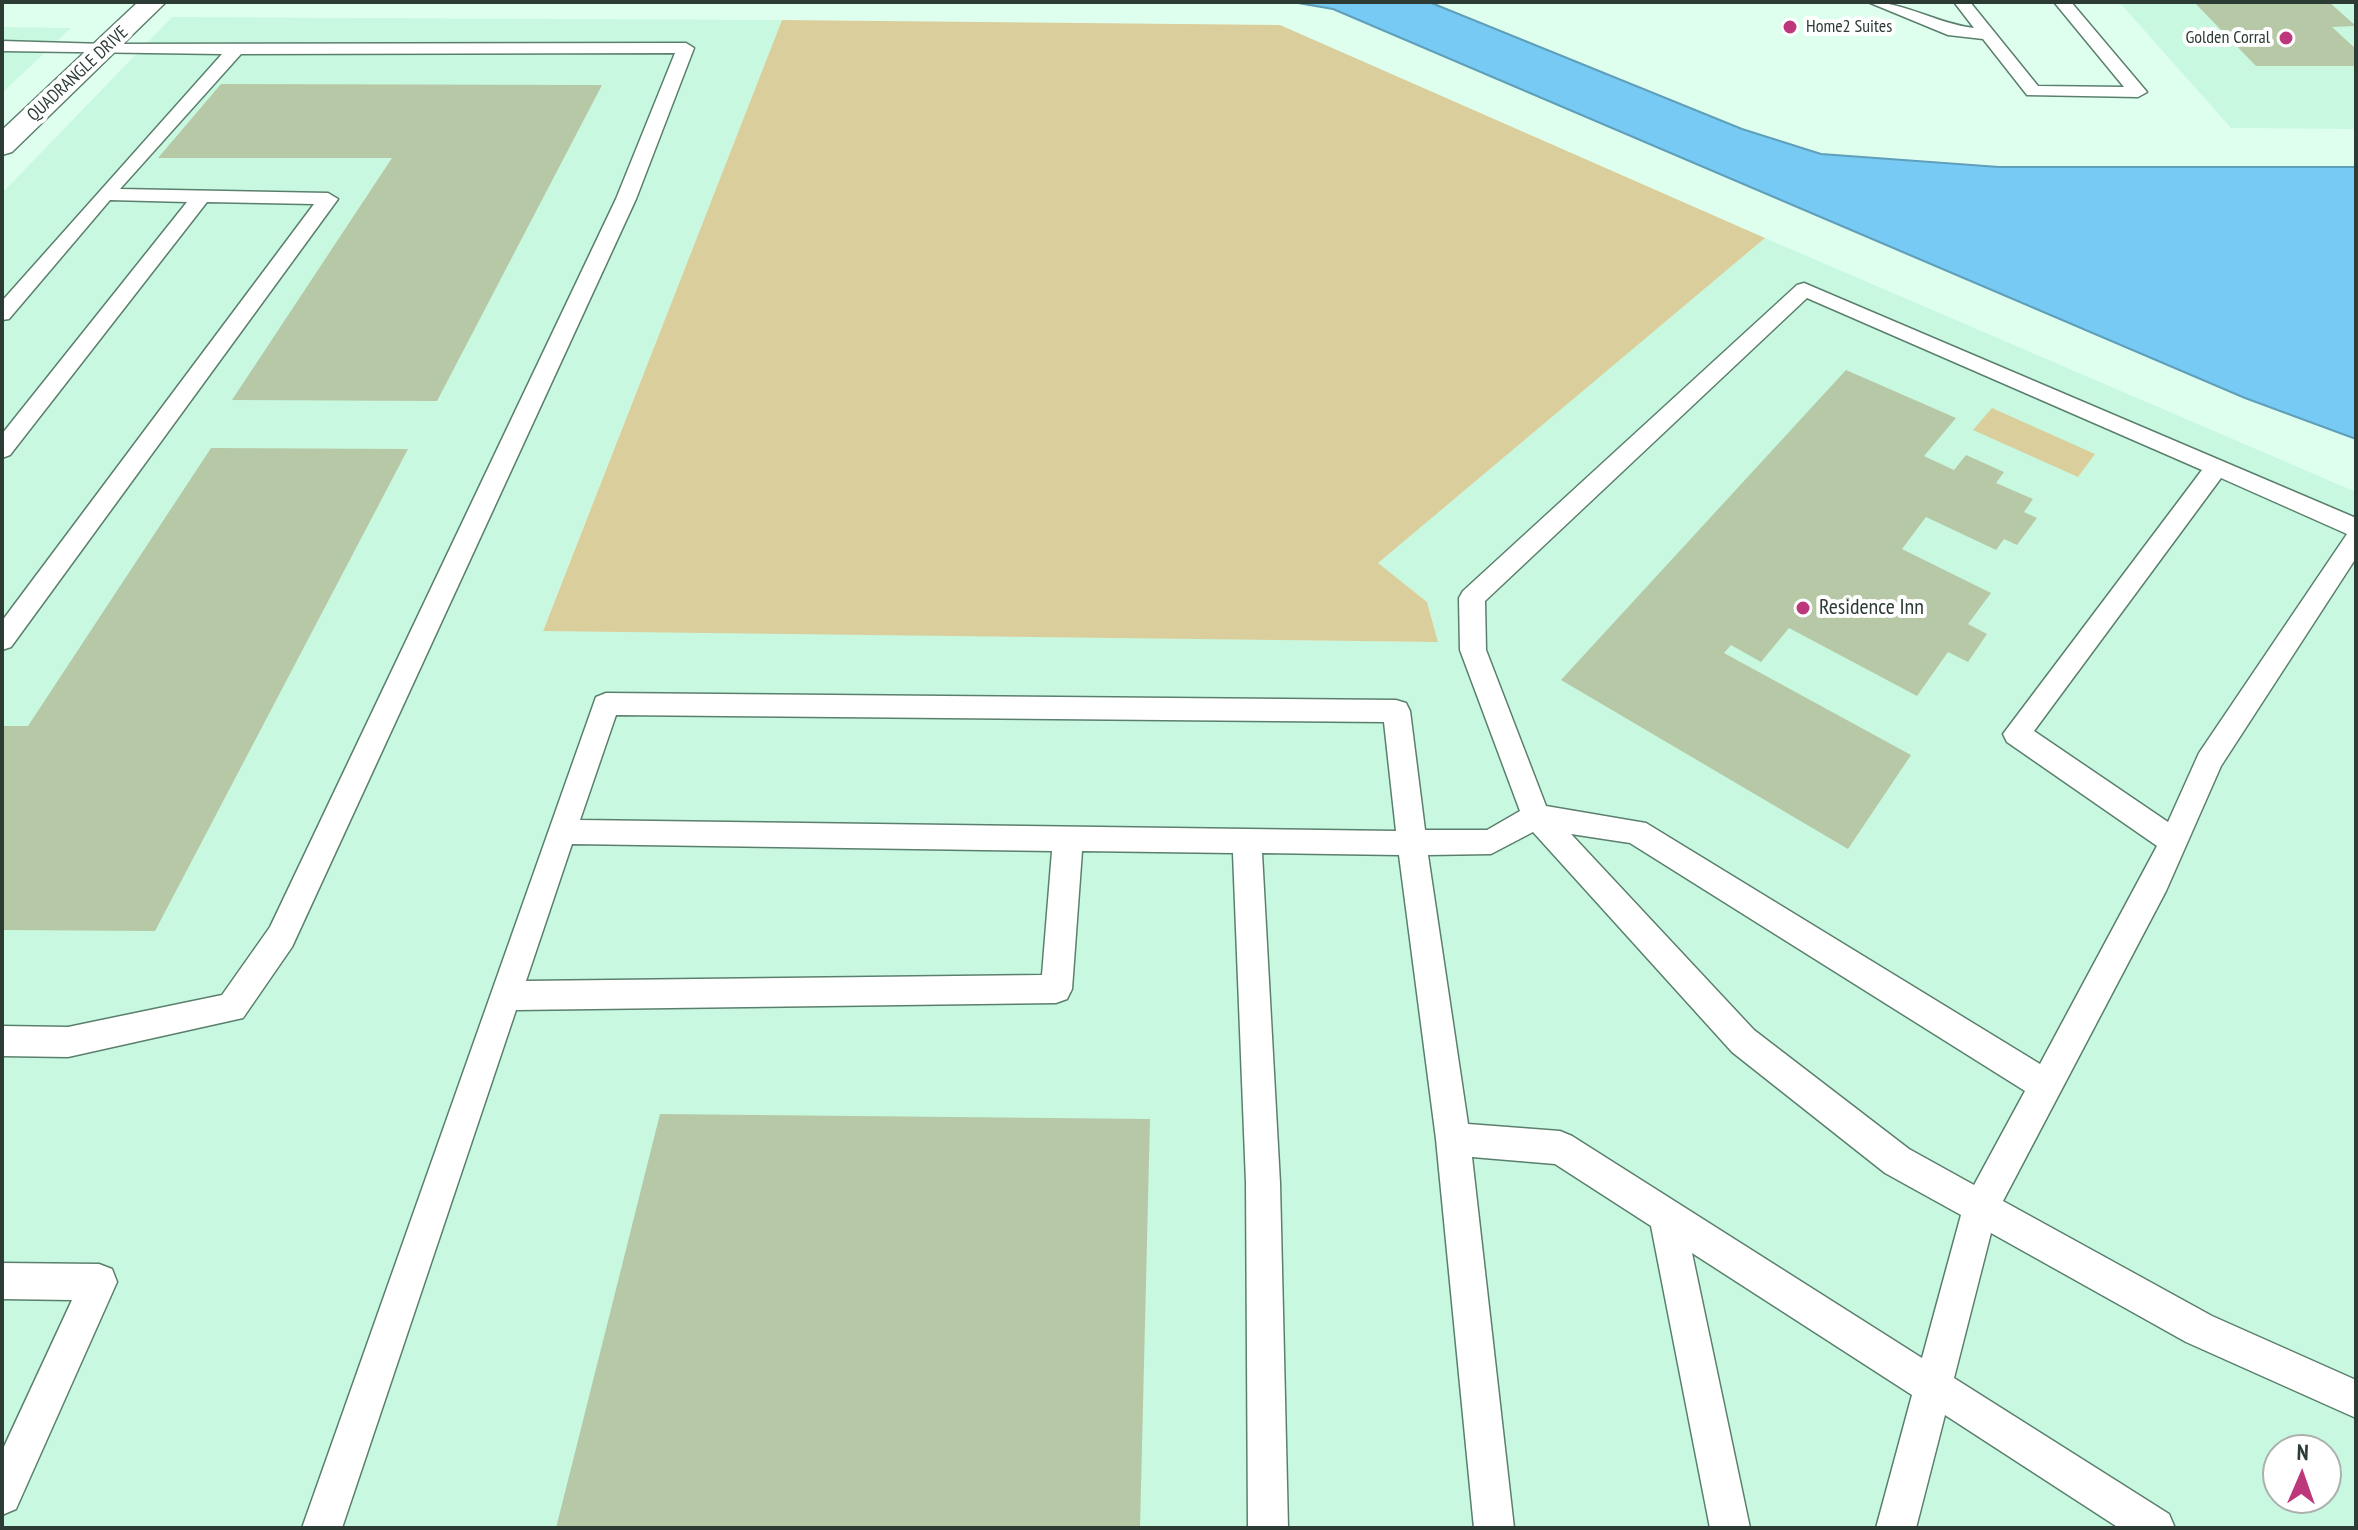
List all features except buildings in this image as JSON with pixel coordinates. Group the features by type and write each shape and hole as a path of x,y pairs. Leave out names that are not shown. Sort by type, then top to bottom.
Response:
{"street":[{"name":"QUADRANGLE DRIVE","path":"2,146 153,2"}],"lane":[{"path":"1876,2 1954,31 1988,35"},
{"path":"1962,2 2033,91 2138,92 2062,2"},
{"path":"2,46 235,50 686,48 626,199 281,937 232,1008 68,1042 2,1041"},
{"path":"2,314 235,50"},
{"path":"2,640 328,199 105,194"},
{"path":"2,450 202,196"},
{"path":"2356,528 1804,289 1472,598 1473,650 1536,816 1743,1041 1897,1161 2199,1329 2356,1399"},
{"path":"2173,841 2017,734 2217,467"},
{"path":"1896,1528 1980,1208 2155,882 2209,761 2356,539"},
{"path":"322,1528 606,704 1396,711 1409,843 1433,982 1453,1139 1494,1528"},
{"path":"561,832 1247,842 1491,842 1536,816 1636,832 2046,1086"},
{"path":"505,996 1056,989 1068,839"},
{"path":"1247,842 1263,1183 1268,1528"},
{"path":"1453,1139 1560,1148 2155,1528"},
{"path":"1667,1217 1730,1528"},
{"path":"2,1281 99,1282 2,1495"}],"shaded area":[{"path":"2119,2 2356,2 2356,129 2231,128"},
{"path":"172,17 782,20 543,630 1438,642 1427,602 1377,563 1765,238 2356,492 2356,1528 2,1528 2,193"},
{"path":"782,20 1280,25 1765,238 1378,563 1427,602 1438,642 543,631"},
{"path":"2,27 71,28 2,93"},
{"path":"1992,408 2095,454 2078,477 1973,430"}],"water":[{"path":"1292,2 1429,2 1742,129 1821,154 1999,167 2356,167 2356,439 2245,398 1333,9"}],"place":[{"name":"Home2 Suites","path":"1790,27"},
{"name":"Golden Corral","path":"2286,38"},
{"name":"Residence Inn","path":"1803,608"}]}
